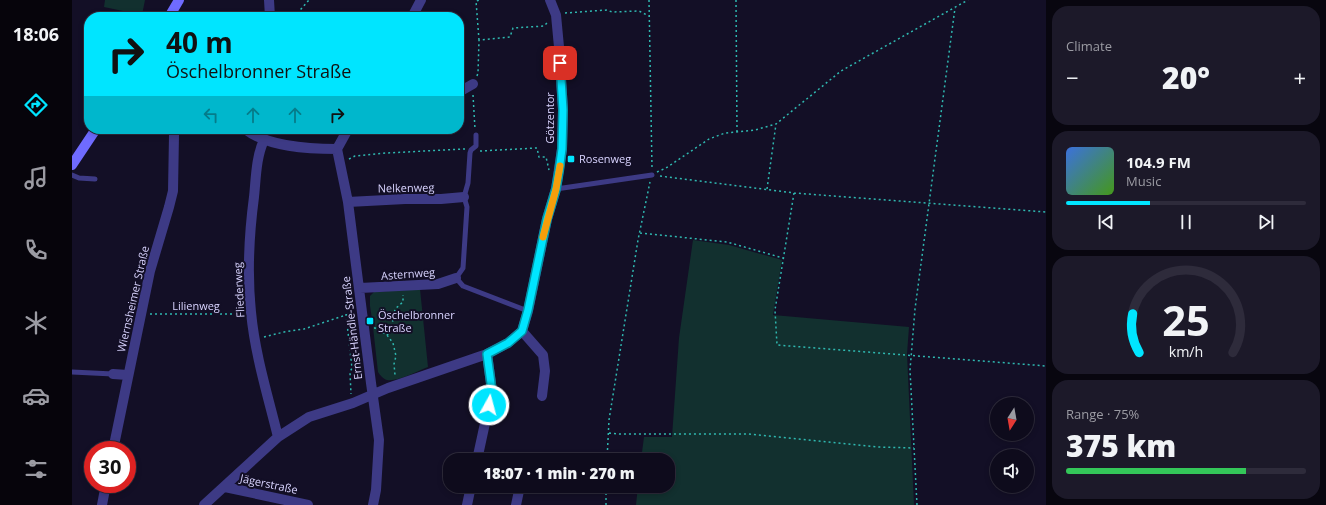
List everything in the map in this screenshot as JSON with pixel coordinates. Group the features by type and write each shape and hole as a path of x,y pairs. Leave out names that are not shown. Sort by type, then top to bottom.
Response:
{"main road":[{"path":"172,12 179,0"},
{"path":"72,165 93,134"}],"street":[{"path":"270,0 270,12"},
{"path":"415,12 421,0"},
{"name":"Götzentor","path":"550,0 556,14 563,110 562,149 556,189"},
{"path":"464,89 473,84"},
{"name":"Wiernsheimer Straße","path":"115,441 150,271 173,191 175,134"},
{"path":"250,134 264,140 313,149 336,149 345,134"},
{"name":"Fliederweg","path":"264,140 260,150 250,239 249,272 251,313 263,379 278,438"},
{"name":"Ernst-Händle-Straße","path":"336,149 348,202 379,440 376,490 373,505"},
{"path":"204,505 278,438 309,417 353,403 487,354 508,343 522,331 528,310 547,219 556,189"},
{"name":"Nelkenweg","path":"348,202 464,197"},
{"name":"Asternweg","path":"360,288 403,287 438,284 456,278"},
{"path":"522,331 543,355 545,371 542,396"},
{"path":"479,453 492,391 487,354"},
{"path":"113,374 128,375"},
{"name":"Jägerstraße","path":"225,487 308,505"},
{"path":"102,505 104,493"},
{"path":"467,505 470,493"},
{"path":"516,505 519,493"}],"lane":[{"path":"476,135 476,146 471,150 468,183 464,197 467,207 463,268 456,278 463,286 528,310"},
{"path":"72,175 79,178 95,179"},
{"path":"556,189 652,175"},
{"path":"72,372 113,374"}],"path":[{"path":"298,12 309,0"},
{"path":"479,40 476,1 480,0"},
{"path":"608,453 609,420 640,232 652,175 649,0"},
{"path":"736,0 737,132"},
{"path":"652,175 666,168 709,139 725,133 755,130 776,124 841,72 968,0"},
{"path":"917,505 910,370 911,356 955,8"},
{"path":"476,135 473,84 478,73 478,62"},
{"path":"767,189 776,124"},
{"path":"340,162 355,156 386,153 464,149 477,152 537,148 539,157 546,157 546,160"},
{"path":"652,175 794,193 1046,212"},
{"path":"794,193 775,310 777,345 1046,366"},
{"path":"640,232 727,242 784,258"},
{"path":"387,335 391,330 395,309 403,302 403,287"},
{"name":"Lilienweg","path":"141,311 151,314 251,313"},
{"path":"256,339 304,329 346,314 362,311"},
{"path":"346,314 352,368 350,372 351,398 353,403"},
{"path":"371,328 376,328 387,335 393,343 396,356 394,364 396,380"},
{"path":"609,433 748,434 878,447 914,448"},
{"path":"606,493 606,505"}],"green space":[{"path":"105,0 145,0 143,12 128,12 104,7"},
{"path":"693,240 729,245 782,260 773,315 909,327 907,354 914,505 636,505 637,493 675,493 675,453 642,453 644,437 672,437 679,338"},
{"path":"420,289 428,367 402,378 387,380 378,372 373,327 375,326 374,320 372,319 370,296 374,292"}],"slow traffic":[{"path":"543,237 556,189 560,166"}],"place":[{"name":"Rosenweg","path":"571,159"},
{"name":"Öschelbronner Straße","path":"370,321"}],"route":[{"path":"489,405 492,391 487,354 508,343 522,331 528,310 547,219 556,189 562,149 563,110 560,63"}]}
